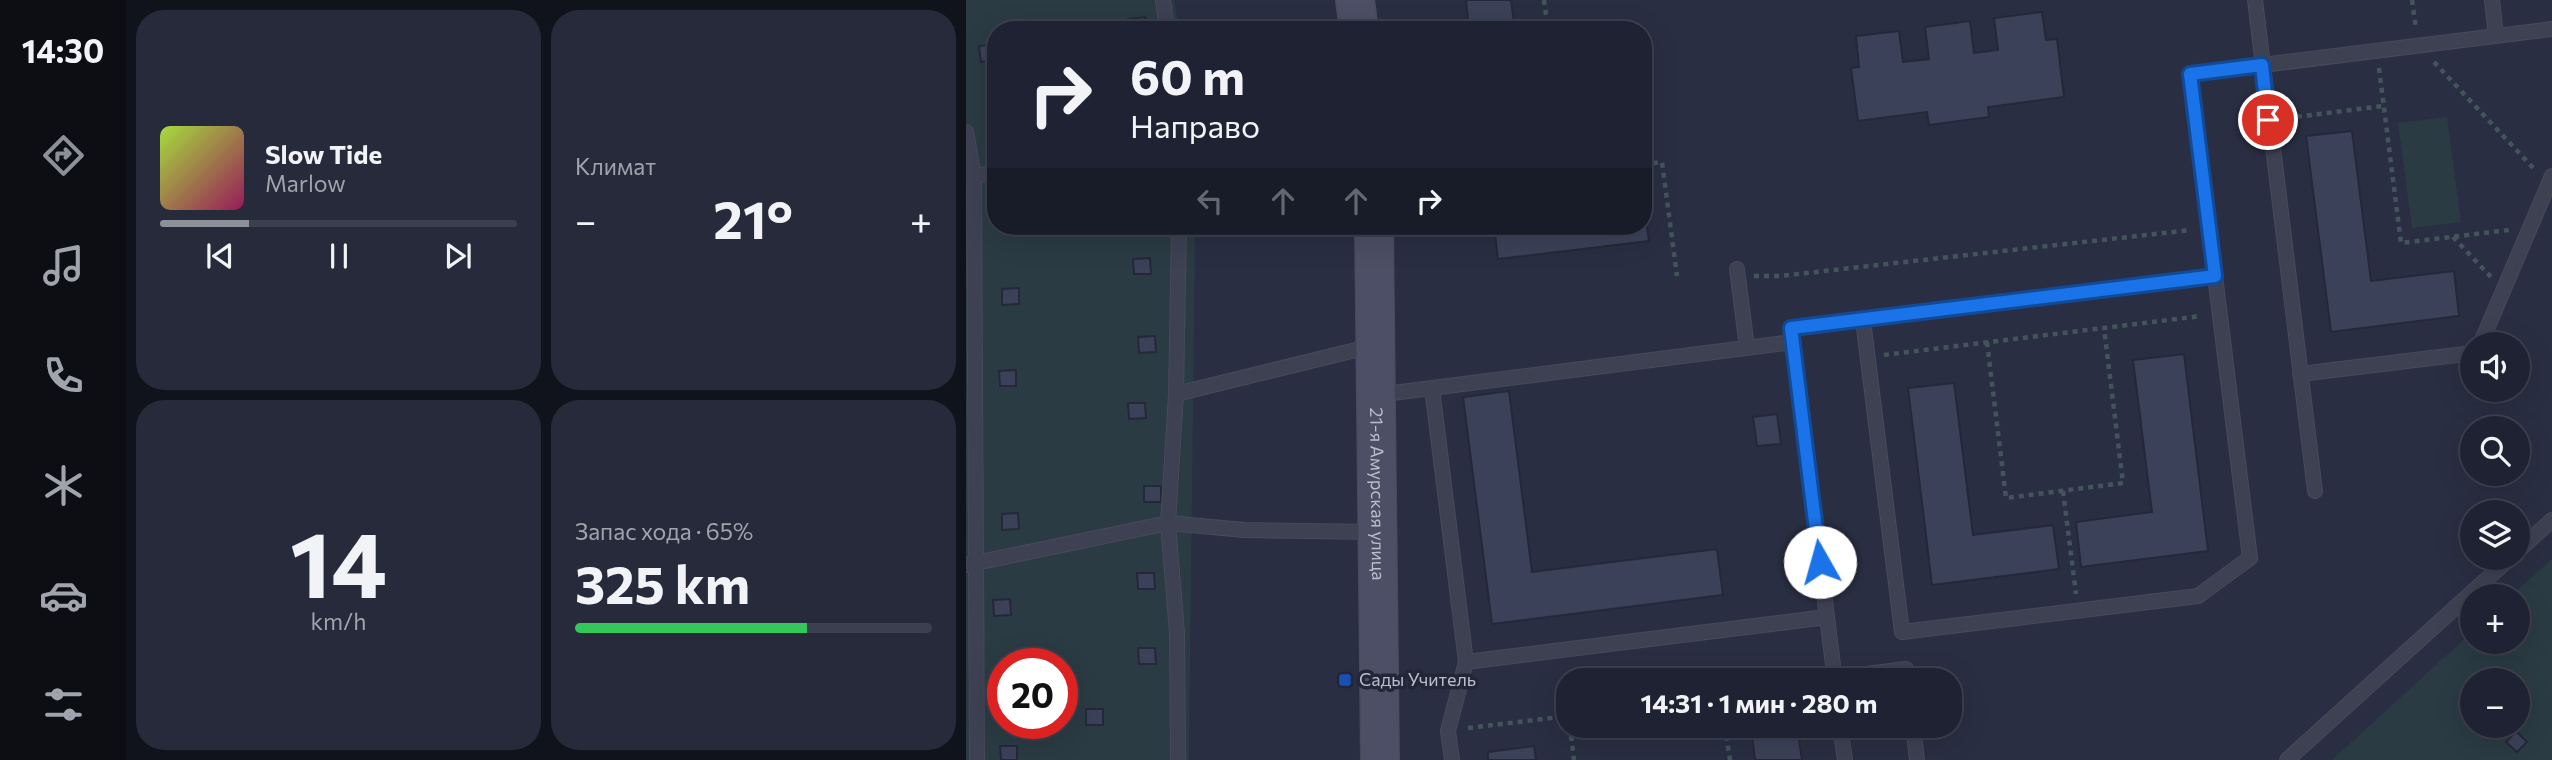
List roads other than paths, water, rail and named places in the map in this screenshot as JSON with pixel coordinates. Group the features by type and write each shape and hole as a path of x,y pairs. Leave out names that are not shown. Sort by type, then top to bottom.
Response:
{"main road":[{"path":"1355,0 1358,21"},
{"name":"21-я Амурская улица","path":"1374,235 1380,760"}],"lane":[{"path":"1163,0 1166,21"},
{"path":"2255,0 2315,491"},
{"path":"2492,0 2496,36"},
{"path":"1863,320 1902,632 2198,596 2250,558 2190,74 2552,29"},
{"path":"966,132 970,178 971,564 977,760"},
{"path":"2485,332 2550,180"},
{"path":"1178,760 1177,633 1168,523 1176,394 1179,235"},
{"path":"1737,269 1747,348"},
{"path":"1834,668 1791,328 2215,276"},
{"path":"1377,395 1793,342"},
{"path":"1176,394 1377,345"},
{"path":"2300,374 2460,355"},
{"path":"1432,388 1466,662 1448,730 1452,760"},
{"path":"2530,540 2552,520"},
{"path":"971,564 1168,523 1244,530 1379,532"},
{"path":"2287,760 2497,570"},
{"path":"1466,662 1827,617"},
{"path":"1841,738 1844,760"},
{"path":"1914,738 1917,760"}],"place":[{"name":"Сады Учитель","path":"1345,680"}]}
